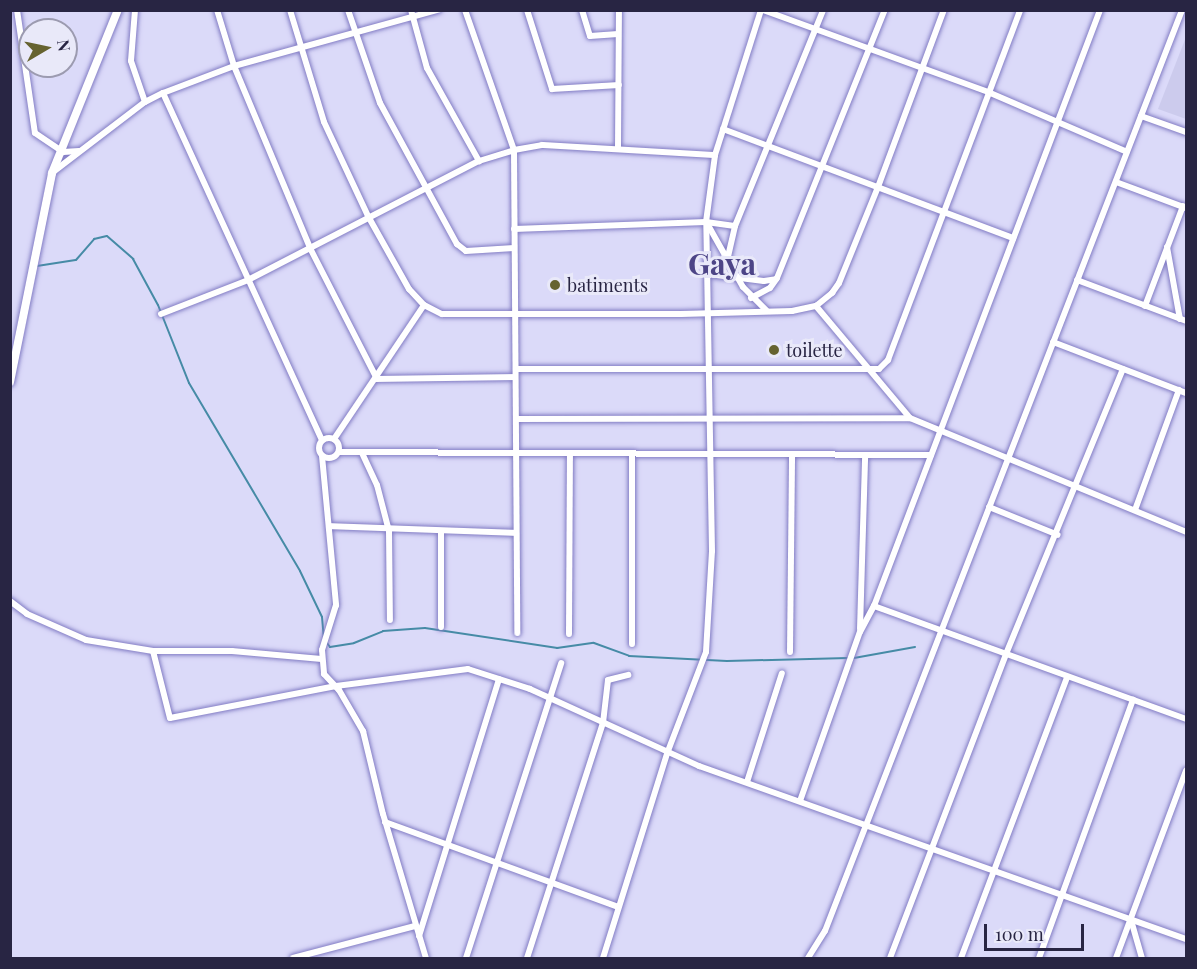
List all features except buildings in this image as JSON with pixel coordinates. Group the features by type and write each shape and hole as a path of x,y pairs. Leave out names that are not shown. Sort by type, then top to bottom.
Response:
{"street":[{"path":"17,10 35,133 63,152 80,151"},
{"path":"10,382 52,173 63,152 118,10"},
{"path":"135,10 131,61 145,102"},
{"path":"218,10 234,66 310,248 377,379"},
{"path":"290,10 300,50 324,122 368,216 409,289 424,304 442,314 711,312 816,306 839,283 878,187 944,10"},
{"path":"348,10 354,36 380,103 457,244 466,251 514,248"},
{"path":"411,10 427,68 479,161"},
{"path":"52,173 145,102 163,93 234,66 354,36 438,10"},
{"path":"465,10 514,150 517,633"},
{"path":"527,10 552,89 619,85"},
{"path":"582,10 590,36 618,34"},
{"path":"618,147 619,10"},
{"path":"603,958 668,751 706,652 711,581 709,419 711,312 706,222 715,155 762,10 988,92 1058,120 1127,153"},
{"path":"726,261 735,226 823,10"},
{"path":"751,298 770,288 777,278 824,167 885,10"},
{"path":"516,369 711,367 879,369 888,360 942,210 968,152 988,92 1020,10"},
{"path":"800,801 860,632 874,606 1100,10"},
{"path":"808,958 825,931 1182,10"},
{"path":"163,93 322,440"},
{"path":"1141,116 1186,132"},
{"path":"723,129 1013,238"},
{"path":"161,314 248,280 368,216 479,161 514,150 542,145 618,147 715,155"},
{"path":"1116,182 1185,207 1144,306"},
{"path":"514,229 706,222 735,226"},
{"path":"706,222 726,261 751,298 766,310"},
{"path":"1167,247 1183,320"},
{"path":"709,274 736,275 764,281 777,278"},
{"path":"1077,280 1183,320"},
{"path":"322,440 334,438 377,379 424,304"},
{"path":"816,306 910,418"},
{"path":"1053,342 1186,393"},
{"path":"890,958 1006,654 1058,535 1123,369"},
{"path":"377,379 515,376"},
{"path":"1135,510 1179,390"},
{"path":"516,419 910,418 1186,530"},
{"path":"334,438 339,452"},
{"path":"322,440 319,446 322,456 336,605 322,659 324,674 336,686 363,731 385,822 426,958"},
{"path":"322,456 332,458 339,452 515,453 570,456 710,453 792,456 931,455"},
{"path":"362,453 377,485 389,531 390,620"},
{"path":"632,455 632,644"},
{"path":"569,634 570,456"},
{"path":"790,652 792,456"},
{"path":"860,632 865,456"},
{"path":"989,507 1058,535"},
{"path":"329,526 389,531 516,533"},
{"path":"441,532 441,627"},
{"path":"10,601 27,614 86,640 153,651 232,651 322,659"},
{"path":"874,606 1186,719"},
{"path":"153,651 170,718 336,686 468,669 551,699 668,751 747,782 1186,939"},
{"path":"466,958 561,663"},
{"path":"747,782 782,673"},
{"path":"527,958 603,723 608,681 628,675"},
{"path":"961,958 1067,677"},
{"path":"419,938 499,679"},
{"path":"1039,958 1133,700"},
{"path":"1116,958 1186,771"},
{"path":"385,822 618,907"},
{"path":"1131,919 1142,958"},
{"path":"293,958 415,926"}],"shaded area":[{"path":"1186,37 1186,119 1158,109"}],"waterway":[{"path":"37,266 76,260 94,239 107,236 133,259 158,305 189,383 300,571 322,617 324,638"},
{"path":"327,643 330,647 354,643 383,631 425,628 557,648 594,643 629,656 727,661 848,658"},
{"path":"854,658 915,647"}],"place":[{"name":"batiments","path":"555,285"},
{"name":"toilette","path":"774,350"}],"district":[{"name":"Gaya","path":"722,263"}]}
